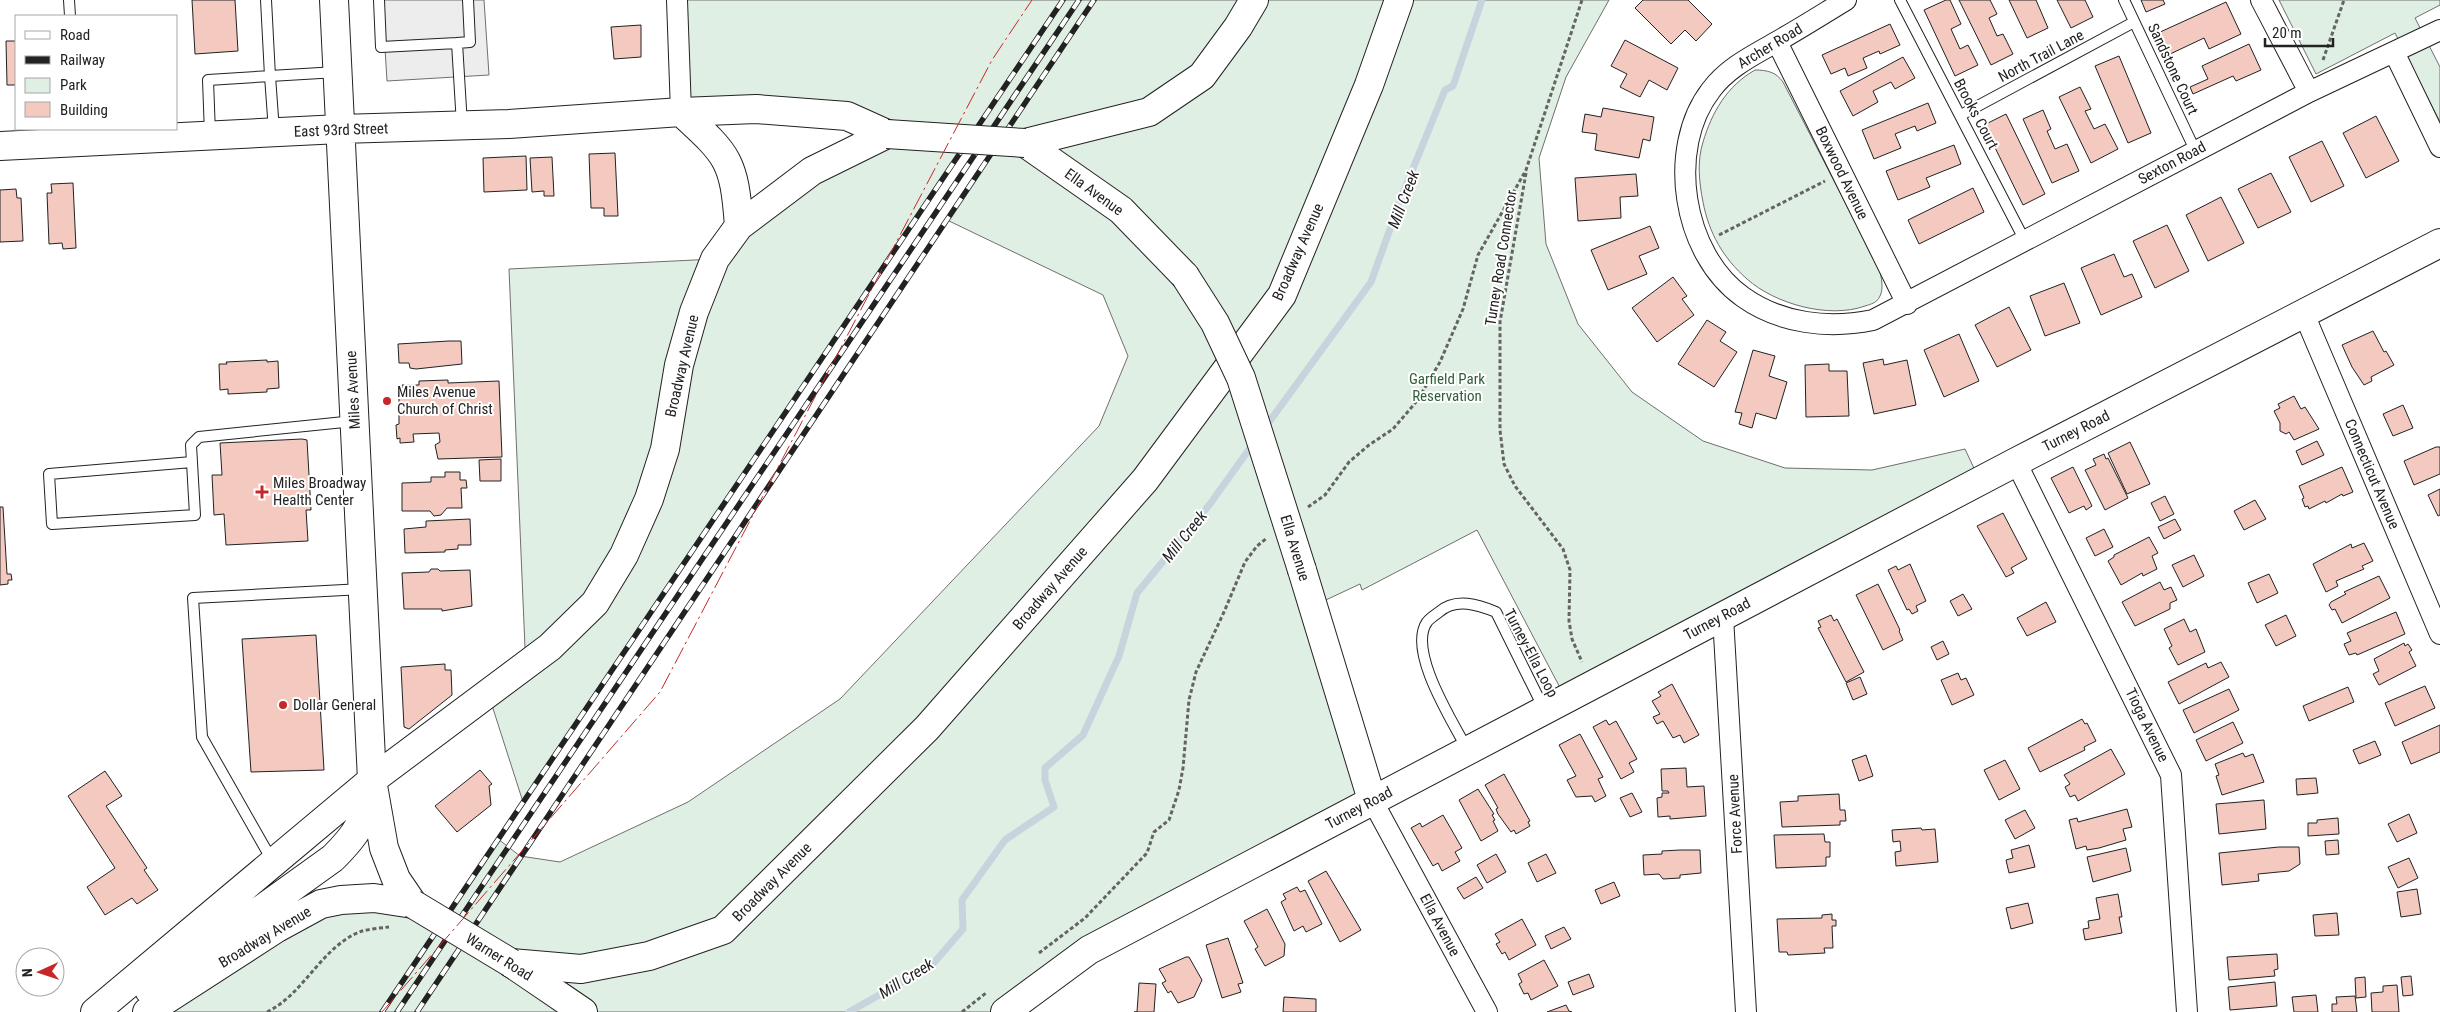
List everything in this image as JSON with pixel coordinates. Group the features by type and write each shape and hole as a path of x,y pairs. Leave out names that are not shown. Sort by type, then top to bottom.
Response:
{"main road":[{"name":"Miles Avenue","path":"334,0 372,780"},
{"path":"887,134 1024,143 1149,112 1202,76 1238,27 1254,0"},
{"name":"Broadway Avenue","path":"511,963 581,968 649,956 723,930 927,728 1145,480 1282,296 1369,85 1399,0"},
{"name":"East 93rd Street","path":"0,146 75,136 210,136 340,129 462,126 756,109 847,116 887,134"},
{"path":"681,112 718,146 728,162 736,185 739,226"},
{"name":"Broadway Avenue","path":"95,1012 372,780 550,647 595,603 624,555 649,499 665,449 679,366 694,312 715,259 739,226 812,172 887,134"},
{"name":"Ella Avenue","path":"1024,143 1121,210 1185,276 1215,323 1241,378 1372,800"},
{"name":"Turney Road","path":"1005,1012 1089,950 2016,462 2440,243"},
{"path":"372,780 384,848 396,879 405,915"},
{"path":"123,1012 166,976 332,858 353,838 364,819 372,780"},
{"name":"Broadway Avenue","path":"147,1012 277,928 321,904 341,900 374,898 405,915"},
{"name":"Warner Road","path":"405,915 511,963 583,1012"}],"street":[{"path":"677,0 681,112"},
{"name":"Archer Road","path":"1846,0 1739,63 1711,89 1693,120 1686,151 1685,186 1691,219 1703,249 1718,273 1743,297 1778,315 1811,324 1846,325 1874,320 1907,304"},
{"path":"2261,0 2309,92"},
{"name":"Sexton Road","path":"1907,304 2195,150 2309,92 2440,30"},
{"name":"Boxwood Avenue","path":"1777,42 1907,304"},
{"path":"2394,52 2440,147"},
{"name":"Connecticut Avenue","path":"2304,314 2440,634"},
{"name":"Tioga Avenue","path":"2016,462 2171,774 2187,1012"},
{"name":"Force Avenue","path":"1723,617 1746,1012"},
{"name":"Ella Avenue","path":"1372,800 1487,1012"}],"lane":[{"path":"69,0 70,15"},
{"path":"266,0 274,132"},
{"path":"379,0 381,47 470,42 468,0"},
{"name":"Brooks Court","path":"1900,0 1961,115 2024,241"},
{"name":"Sandstone Court","path":"2124,0 2195,150"},
{"name":"North Trail Lane","path":"1961,115 2134,22"},
{"path":"457,43 462,126"},
{"path":"210,136 208,80 337,72"},
{"path":"192,462 49,474 52,524 195,515 192,462 191,445 199,437 355,421"},
{"path":"274,862 202,737 193,598 363,589"},
{"name":"Turney-Ella Loop","path":"1468,750 1425,667 1422,644 1427,623 1442,610 1458,603 1478,604 1496,612 1544,710"}],"path":[{"path":"2323,60 2344,0"},
{"name":"Turney Road Connector","path":"1526,170 1500,322 1500,430 1504,464 1515,486 1563,549 1570,570 1572,639 1593,685"},
{"path":"1713,238 1830,178"},
{"path":"267,1012 288,999 341,942 360,932 405,915"}],"green space":[{"name":"Garfield Park Reservation","path":"677,0 1609,0 1566,77 1539,158 1546,244 1578,324 1632,392 1703,441 1785,468 1872,470 1965,449 1980,481 1566,699 1477,530 1362,590 1360,584 1313,606 1372,800 1005,1012 147,1012 321,904 443,922 498,839 520,856 560,862 688,802 840,699 1099,426 1128,356 1103,295 947,220 999,142 970,138 523,802 488,693 525,648 509,269 715,259 739,226 886,134 681,112"},
{"path":"2279,0 2440,0 2440,5 2415,18 2440,67 2440,122 2395,33 2316,74"},
{"path":"1755,70 1771,72 1783,82 1880,270 1882,290 1879,298 1874,303 1851,310 1835,311 1803,307 1787,302 1772,296 1747,279 1738,271 1718,244 1709,224 1700,187 1699,164 1701,149 1711,120 1722,101 1736,84"}],"shaded area":[{"path":"382,0 484,0 489,75 387,81"}],"building":[{"path":"192,0 235,0 238,51 195,54"},
{"path":"1643,0 1688,0 1712,24 1696,41 1685,30 1671,44 1635,8"},
{"path":"1950,0 1961,24 1951,29 1960,49 1968,45 1978,65 1955,76 1924,10"},
{"path":"1959,0 1990,0 1997,14 1989,18 1997,36 2003,34 2013,54 1991,65"},
{"path":"2009,0 2036,0 2048,28 2027,38"},
{"path":"2057,0 2085,0 2093,17 2071,28"},
{"path":"2141,0 2163,0 2165,4 2146,12"},
{"path":"2226,2 2241,34 2209,49 2204,38 2168,55 2158,33"},
{"path":"1890,24 1900,45 1880,54 1879,51 1863,58 1867,68 1848,76 1845,68 1831,74 1822,55"},
{"path":"641,25 641,57 614,59 611,27"},
{"path":"1625,40 1678,68 1667,90 1649,80 1640,97 1620,87 1627,74 1611,66"},
{"path":"6,41 15,41 15,85 7,85"},
{"path":"2249,44 2261,70 2236,81 2233,76 2193,94 2190,87 2208,79 2202,66"},
{"path":"2119,56 2151,133 2128,143 2095,66"},
{"path":"1903,57 1915,78 1895,89 1891,82 1873,91 1878,102 1853,116 1840,91"},
{"path":"2080,87 2091,109 2085,111 2094,129 2105,124 2118,149 2091,163 2059,97"},
{"path":"1928,103 1936,123 1917,131 1915,126 1895,134 1901,148 1874,159 1862,130"},
{"path":"1603,108 1654,117 1650,141 1643,139 1639,158 1595,150 1597,134 1582,132 1585,114 1601,117"},
{"path":"2043,110 2051,129 2047,131 2055,149 2067,144 2079,171 2052,183 2023,119"},
{"path":"2006,114 2045,194 2023,205 1984,125"},
{"path":"2376,116 2399,161 2366,178 2343,133"},
{"path":"2322,141 2344,186 2311,202 2289,157"},
{"path":"1954,145 1961,164 1926,178 1930,187 1898,200 1886,171"},
{"path":"615,153 618,216 604,216 604,208 591,208 589,154"},
{"path":"526,156 527,190 484,192 483,158"},
{"path":"552,157 554,196 544,196 544,191 532,192 530,158"},
{"path":"2271,173 2291,212 2258,228 2238,189"},
{"path":"1636,174 1638,196 1620,197 1621,218 1578,221 1575,178"},
{"path":"73,183 76,248 63,249 62,243 49,244 47,193 52,193 51,184"},
{"path":"1973,188 1984,212 1919,244 1908,220"},
{"path":"16,189 17,198 21,198 23,241 0,242 0,190"},
{"path":"2221,197 2244,243 2208,261 2186,215"},
{"path":"2167,225 2189,271 2155,288 2133,241"},
{"path":"1650,226 1659,248 1639,256 1647,274 1608,290 1591,250"},
{"path":"2114,254 2124,277 2132,274 2142,297 2101,315 2081,268"},
{"path":"1673,277 1687,296 1682,299 1694,315 1657,342 1632,308"},
{"path":"2064,283 2080,323 2045,336 2030,296"},
{"path":"2009,307 2031,350 1997,367 1975,325"},
{"path":"1707,320 1726,332 1720,341 1737,352 1714,387 1678,364"},
{"path":"2373,331 2384,352 2386,351 2394,365 2371,377 2372,381 2364,385 2352,367 2342,345"},
{"path":"1959,334 1979,381 1944,397 1924,350"},
{"path":"461,341 462,364 416,369 410,368 409,363 399,363 398,344"},
{"path":"1753,350 1775,356 1769,376 1787,382 1776,419 1756,413 1752,428 1739,424 1742,413 1735,412"},
{"path":"1883,359 1884,365 1907,360 1916,405 1874,414 1863,363"},
{"path":"267,360 267,362 278,361 279,388 267,389 267,392 228,394 228,389 220,390 219,364"},
{"path":"1829,364 1829,371 1847,371 1849,416 1806,417 1805,365"},
{"path":"448,380 448,383 499,381 502,457 438,459 435,445 440,442 439,433 413,434 414,442 400,443 400,438 397,439 396,425 399,424 399,394 402,394 402,385 419,385 419,381"},
{"path":"2294,396 2301,409 2305,407 2319,429 2294,440 2289,432 2286,434 2280,431 2280,423 2274,411 2280,408 2278,404"},
{"path":"2403,405 2413,428 2393,436 2383,414"},
{"name":"Miles Broadway Health Center","path":"307,440 311,510 306,510 308,541 226,545 224,514 214,515 212,475 222,475 220,443"},
{"path":"2317,441 2324,455 2302,465 2296,451"},
{"path":"2130,442 2150,484 2127,494 2108,453"},
{"path":"2440,447 2440,474 2414,485 2404,461"},
{"path":"2104,454 2106,459 2108,458 2128,498 2105,510 2085,470 2096,465 2093,459"},
{"path":"501,459 501,481 480,481 479,460"},
{"path":"2073,467 2092,506 2086,510 2084,506 2069,513 2051,478"},
{"path":"2342,467 2353,492 2343,496 2342,494 2326,503 2325,501 2309,509 2308,506 2305,507 2302,499 2304,498 2299,486"},
{"path":"445,472 460,472 460,480 466,480 467,488 461,488 462,508 447,508 441,515 434,516 430,511 402,511 402,483 431,482 431,477 445,477"},
{"path":"2440,489 2440,515 2438,516 2428,495"},
{"path":"2165,496 2174,514 2160,521 2151,503"},
{"path":"2255,500 2266,519 2244,530 2234,511"},
{"path":"0,507 3,507 7,574 11,574 12,580 8,580 8,584 0,585"},
{"path":"2003,513 2027,559 2011,568 2014,573 2006,577 1977,526"},
{"path":"470,519 471,545 458,545 458,549 445,550 445,552 405,553 404,529 426,527 426,521"},
{"path":"2175,519 2181,530 2164,539 2158,527"},
{"path":"2104,529 2113,547 2095,556 2086,538"},
{"path":"2149,537 2158,553 2152,556 2157,569 2143,576 2142,573 2121,585 2108,561 2114,555"},
{"path":"2364,543 2373,561 2362,566 2364,569 2336,581 2338,586 2326,592 2313,564 2351,544 2352,548"},
{"path":"2194,555 2204,576 2183,587 2172,565"},
{"path":"1910,564 1926,601 1916,606 1918,611 1912,614 1909,609 1907,610 1888,570 1896,566 1898,570"},
{"path":"431,569 438,569 440,571 470,570 472,606 442,611 442,609 404,609 402,573 429,572"},
{"path":"2269,574 2278,593 2257,603 2248,583"},
{"path":"2379,576 2390,598 2342,623 2335,609 2332,610 2329,605 2331,602 2346,594 2344,592"},
{"path":"2160,582 2164,590 2171,587 2177,600 2170,603 2170,609 2135,626 2122,602"},
{"path":"1878,584 1903,640 1883,650 1856,595"},
{"path":"1963,594 1972,609 1958,616 1950,601"},
{"path":"2046,602 2056,622 2027,636 2017,618"},
{"path":"2396,612 2405,634 2357,655 2356,653 2349,655 2344,644 2351,641 2347,633"},
{"path":"1831,615 1834,621 1837,619 1864,672 1846,682 1818,628 1821,627 1818,621"},
{"path":"2286,615 2296,636 2276,646 2265,625"},
{"path":"2184,619 2190,632 2196,629 2205,652 2178,665 2169,648 2172,646 2164,629"},
{"name":"Dollar General","path":"316,635 324,770 251,772 242,639"},
{"path":"1943,641 1949,654 1937,660 1931,647"},
{"path":"2404,643 2405,646 2408,644 2412,650 2409,652 2416,666 2379,685 2373,674 2379,671 2374,659"},
{"path":"2221,662 2229,677 2179,704 2168,682 2206,663 2208,668"},
{"path":"445,664 445,670 451,670 452,695 409,729 404,727 401,667"},
{"path":"1958,673 1961,680 1966,678 1974,695 1952,705 1941,680"},
{"path":"1860,677 1867,694 1853,700 1846,683"},
{"path":"1672,684 1699,735 1684,743 1680,735 1673,738 1663,721 1657,724 1653,717 1660,714 1652,701 1661,696 1658,692"},
{"path":"2425,686 2435,708 2395,726 2385,703"},
{"path":"2348,687 2354,702 2309,721 2303,706"},
{"path":"2229,689 2239,710 2194,733 2183,710"},
{"path":"2082,719 2085,724 2087,723 2096,741 2084,747 2085,750 2040,772 2028,748"},
{"path":"1606,720 1609,725 1616,721 1637,759 1629,763 1634,772 1621,779 1593,727"},
{"path":"2233,722 2243,743 2206,761 2196,740"},
{"path":"2440,725 2440,752 2411,764 2402,742"},
{"path":"1580,734 1603,777 1598,779 1606,796 1595,802 1592,796 1576,797 1567,780 1576,776 1559,745"},
{"path":"2375,741 2381,755 2359,764 2353,750"},
{"path":"2111,749 2125,774 2078,801 2075,795 2070,797 2065,787 2070,784 2064,775"},
{"path":"2243,753 2245,757 2253,754 2264,782 2222,795 2216,776 2219,775 2215,764"},
{"path":"1866,755 1873,776 1859,781 1852,760"},
{"path":"2005,760 2020,789 1999,800 1984,770"},
{"path":"1686,768 1687,787 1704,786 1706,816 1670,819 1670,816 1658,817 1657,798 1662,797 1662,793 1669,793 1668,791 1662,791 1661,769"},
{"path":"480,770 492,784 489,786 491,805 457,832 435,806"},
{"path":"105,771 122,796 106,806 147,868 144,870 158,890 137,904 132,898 105,915 87,887 115,868 68,796"},
{"path":"1504,774 1530,821 1528,822 1530,826 1516,834 1514,830 1511,832 1498,814 1496,809 1498,808 1485,785"},
{"path":"2316,778 2318,793 2297,795 2296,779"},
{"path":"1478,789 1494,814 1492,815 1495,820 1493,821 1498,831 1481,841 1459,800"},
{"path":"1632,793 1642,812 1630,817 1620,798"},
{"path":"1839,794 1840,810 1845,810 1846,821 1840,821 1840,825 1782,827 1780,802 1798,801 1798,796"},
{"path":"2264,800 2266,829 2219,834 2216,804"},
{"path":"2127,809 2132,827 2123,829 2126,840 2099,848 2087,850 2086,846 2076,849 2069,820 2077,818 2078,822"},
{"path":"2025,810 2035,828 2015,839 2005,820"},
{"path":"2409,814 2417,833 2397,842 2388,824"},
{"path":"1443,815 1462,848 1455,852 1460,861 1442,871 1438,863 1433,866 1411,828 1420,823 1422,827"},
{"path":"2338,818 2339,834 2308,836 2308,823"},
{"path":"1921,828 1922,830 1935,829 1938,862 1896,866 1895,852 1901,851 1900,841 1893,842 1892,830"},
{"path":"1824,834 1825,842 1830,842 1830,857 1826,857 1826,866 1776,868 1774,835"},
{"path":"2338,840 2339,854 2326,855 2325,841"},
{"path":"2029,845 2035,867 2009,873 2006,860 2013,858 2011,850"},
{"path":"2299,847 2300,864 2289,871 2258,874 2259,881 2222,885 2219,853"},
{"path":"2126,848 2131,871 2093,882 2087,857"},
{"path":"1700,850 1701,873 1680,875 1680,878 1663,879 1659,874 1644,875 1643,855 1662,854 1662,851"},
{"path":"1496,854 1506,872 1487,883 1477,865"},
{"path":"1546,854 1556,873 1537,882 1528,863"},
{"path":"2409,858 2418,878 2398,888 2388,867"},
{"path":"1326,871 1361,930 1340,942 1308,881"},
{"path":"1476,877 1483,888 1464,899 1457,888"},
{"path":"1614,882 1620,896 1601,904 1595,890"},
{"path":"1297,887 1300,892 1305,890 1322,924 1306,932 1303,926 1294,931 1281,902 1286,899 1283,894"},
{"path":"2417,889 2421,914 2401,917 2397,892"},
{"path":"2118,894 2122,917 2119,917 2122,933 2085,940 2083,929 2089,928 2088,921 2100,919 2096,898"},
{"path":"2028,903 2033,923 2011,929 2006,908"},
{"path":"1267,909 1285,944 1284,956 1265,966 1255,949 1258,947 1244,921"},
{"path":"2337,913 2339,935 2315,936 2313,915"},
{"path":"1832,914 1832,920 1836,920 1836,926 1832,926 1833,948 1824,948 1825,953 1788,955 1787,952 1779,952 1777,919 1822,918 1822,915"},
{"path":"1522,919 1536,945 1509,960 1505,952 1502,954 1496,944 1500,942 1495,934"},
{"path":"1564,927 1571,939 1551,949 1545,936"},
{"path":"1228,938 1243,983 1238,984 1241,992 1222,998 1206,945"},
{"path":"2277,954 2278,969 2274,970 2275,976 2229,980 2227,957"},
{"path":"1189,957 1202,980 1194,997 1178,1003 1171,991 1168,993 1162,983 1166,981 1159,969"},
{"path":"1544,960 1558,986 1531,1000 1528,993 1524,994 1519,984 1522,982 1518,974"},
{"path":"1589,974 1594,987 1573,995 1568,982"},
{"path":"2411,976 2413,995 2403,996 2401,977"},
{"path":"2365,977 2366,997 2356,998 2355,978"},
{"path":"2275,982 2277,1006 2230,1010 2228,987"},
{"path":"1139,983 1156,984 1154,1012 1137,1012"},
{"path":"2397,985 2399,1012 2372,1012 2371,993 2383,992 2383,986"},
{"path":"2316,995 2318,1012 2294,1012 2292,997"},
{"path":"2355,996 2357,1012 2332,1012 2332,1004 2337,1004 2336,997"},
{"path":"1284,997 1316,999 1316,1012 1283,1012"},
{"path":"1566,1005 1569,1011 1572,1012 1547,1012"}],"waterway":[{"name":"Mill Creek","path":"1264,429 1371,282 1403,193 1445,90 1453,86 1482,0"},
{"name":"Mill Creek","path":"849,1012 932,965 963,929 962,900 1005,840 1054,807 1045,780 1045,768 1083,735 1119,656 1137,593 1210,504 1255,441"}],"railway":[{"path":"382,1012 1063,0"},
{"path":"397,1012 1079,0"},
{"path":"417,1012 1094,0"}],"power":[{"path":"382,1012 660,692 992,60 1032,0"}],"place":[{"name":"Miles Avenue Church of Christ","path":"387,401"},
{"name":"Miles Broadway Health Center","path":"262,492"},
{"name":"Dollar General","path":"283,705"}]}
